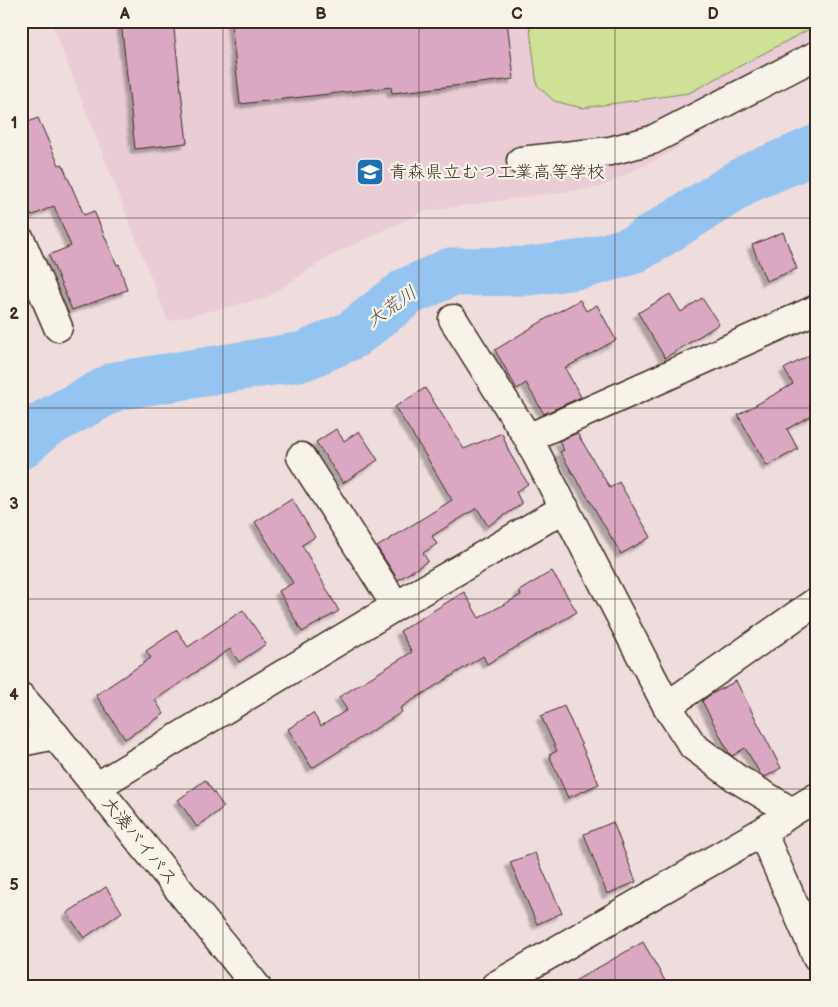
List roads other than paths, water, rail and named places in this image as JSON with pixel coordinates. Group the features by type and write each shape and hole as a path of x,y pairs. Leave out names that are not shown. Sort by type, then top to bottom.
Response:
{"main road":[{"path":"521,161 610,151 652,140 817,55"},
{"path":"21,241 58,327"},
{"path":"528,438 817,309"},
{"path":"453,319 528,438 667,706 693,746 736,778 792,812"},
{"path":"300,457 396,606"},
{"path":"96,787 396,606 565,508"},
{"path":"667,706 817,601"},
{"name":"大湊バイパス","path":"21,697 55,735 256,986"},
{"path":"21,742 55,735"},
{"path":"495,986 762,832 817,797"},
{"path":"762,832 817,957"}],"waterway":[{"name":"大荒川","path":"21,445 42,426 116,386 304,356 352,335 407,292 451,272 530,271 584,264 633,250 749,178 817,149"}],"place":[{"name":"青森県立むつ工業高等学校","path":"370,172"}]}
